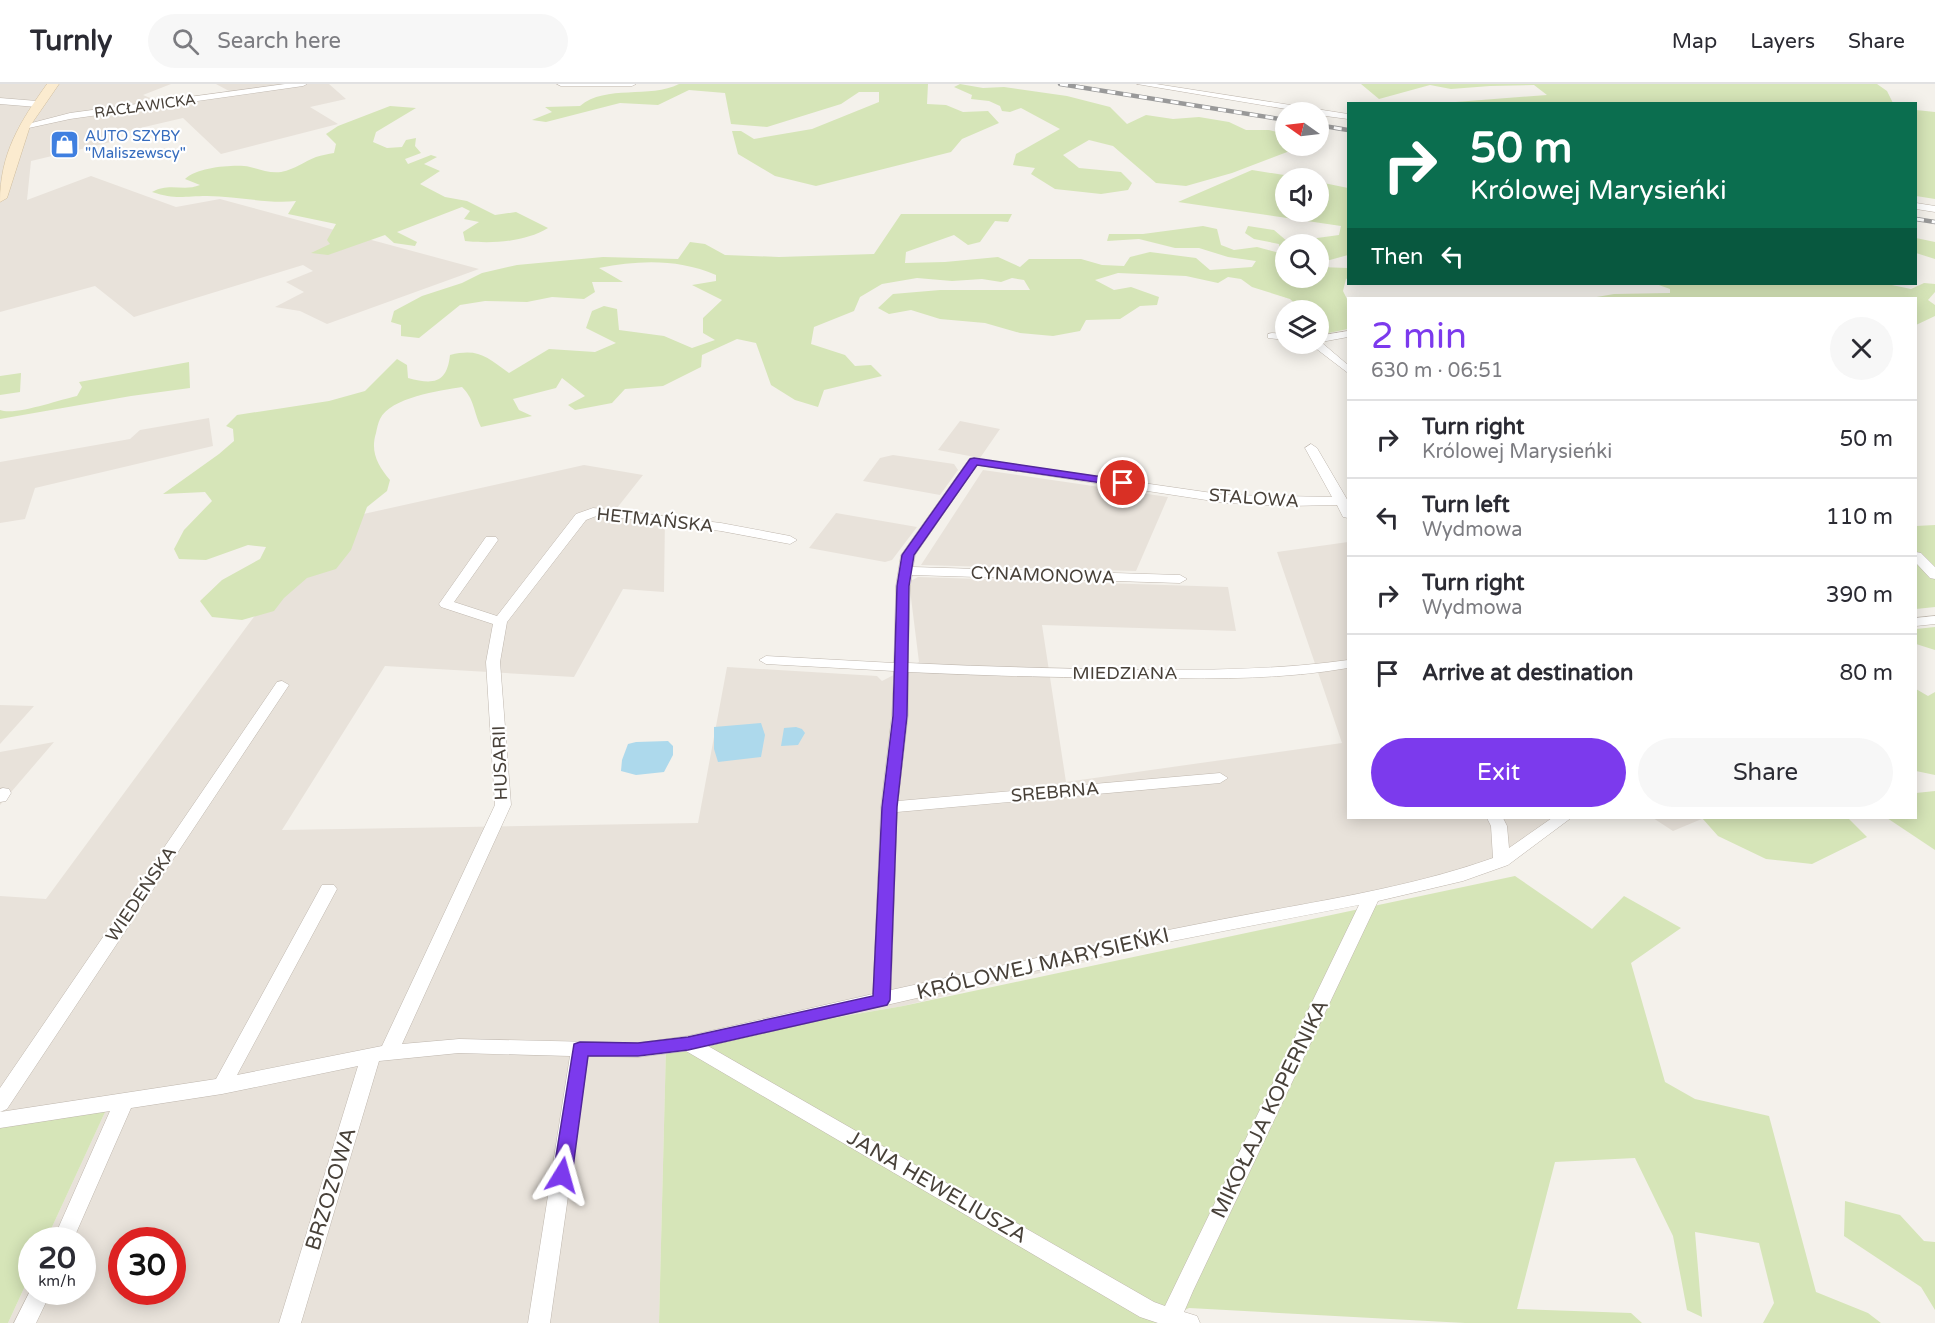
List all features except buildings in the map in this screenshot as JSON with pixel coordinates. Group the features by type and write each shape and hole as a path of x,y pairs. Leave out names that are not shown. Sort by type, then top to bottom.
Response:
{"main road":[{"path":"0,198 23,129 52,84"}],"street":[{"name":"RACŁAWICKA","path":"23,129 70,116 303,84"},
{"path":"561,84 633,84"},
{"path":"1141,84 1347,117"},
{"path":"0,101 37,104"},
{"path":"1917,206 1935,209"},
{"path":"1329,339 1347,334"},
{"path":"1328,354 1347,369"},
{"path":"1311,448 1347,512"},
{"name":"STALOWA","path":"906,571 908,555 974,461 1226,499 1287,502 1342,501"},
{"name":"HETMAŃSKA","path":"500,622 581,517 589,512 598,511 721,527 790,540"},
{"path":"491,540 446,604 500,622"},
{"path":"1917,557 1935,575"},
{"path":"882,1000 889,807 900,716 903,586 906,571"},
{"name":"CYNAMONOWA","path":"906,571 1180,579"},
{"path":"1917,622 1935,620"},
{"name":"HUSARII","path":"380,1054 503,806 493,662 500,622"},
{"name":"MIEDZIANA","path":"766,660 901,668 1052,673 1258,673 1347,664"},
{"name":"WIEDEŃSKA","path":"0,1104 282,685"},
{"name":"SREBRNA","path":"889,807 1220,778"},
{"path":"1496,819 1499,826 1502,861"},
{"name":"KRÓLOWEJ MARYSIEŃKI","path":"0,1120 222,1086 380,1054 459,1046 638,1050 688,1043 1126,944 1371,896 1463,875 1502,861 1562,819"},
{"path":"222,1086 328,889"},
{"name":"MIKOŁAJA KOPERNIKA","path":"1176,1322 1182,1291 1371,896"},
{"name":"JANA HEWELIUSZA","path":"688,1043 1138,1304 1176,1322"},
{"path":"539,1323 580,1049"},
{"name":"BRZOZOWA","path":"290,1323 380,1054"},
{"path":"69,1227 124,1101"},
{"path":"25,1323 34,1305"}],"shaded area":[{"path":"0,84 171,84 143,95 162,103 231,92 216,84 329,84 346,99 310,107 338,124 221,154 183,118 110,135 115,141 31,161 27,200 91,176 176,207 220,199 479,269 327,324 300,311 275,307 304,292 286,282 313,271 303,265 134,317 95,286 0,312"},
{"path":"209,418 213,446 35,488 25,519 0,523 0,462 130,439 140,430"},
{"path":"960,421 1000,429 980,458 938,450"},
{"path":"893,455 954,464 958,470 940,495 863,481 880,458"},
{"path":"584,465 643,475 617,508 665,516 664,592 623,589 574,677 385,666 282,830 698,823 727,667 877,676 882,681 919,662 909,582 918,577 1228,587 1236,631 1042,625 1066,782 1342,743 1277,552 1347,542 1347,819 1566,819 1518,858 903,1006 666,1047 659,1323 8,1323 18,1301 18,1305 96,1305 96,1227 52,1227 105,1112 0,1225 0,896 46,899 323,523"},
{"path":"983,470 1168,497 1136,571 921,565"},
{"path":"836,513 917,527 892,560 885,562 809,548"},
{"path":"0,705 34,706 0,744"},
{"path":"54,742 0,805 0,752"},
{"path":"1655,819 1702,819 1673,831"}],"green space":[{"path":"679,84 928,84 927,104 946,105 963,112 988,111 999,123 962,139 951,152 816,186 775,176 738,154 732,131 741,131 754,139 812,129 879,102 879,92 859,92 841,104 767,127 731,124 725,93 689,90 658,105 620,103 546,122 532,120 552,112 545,107 580,106 602,95 655,91"},
{"path":"960,84 983,88 1004,87 1067,96 1110,107 1127,124 1146,115 1173,119 1199,117 1229,122 1246,130 1269,130 1275,132 1277,156 1232,173 1186,186 1156,183 1113,146 1089,140 1063,155 1079,168 1121,172 1132,183 1128,190 1101,194 1055,189 1031,174 1035,168 1013,165 1016,154 1060,129 1021,108 1010,112 1002,111 1000,106 989,101 971,99 972,95 954,87"},
{"path":"1361,84 1877,84 1887,91 1892,102 1456,102 1547,95 1534,85 1451,89 1430,85 1379,99"},
{"path":"390,106 416,108 376,132 373,142 387,148 402,147 406,140 416,138 415,146 421,153 405,159 408,164 431,155 437,157 424,164 440,171 420,184 445,197 467,201 495,215 516,212 548,228 539,233 508,241 465,241 463,232 479,222 464,219 470,211 462,207 397,232 417,242 415,246 394,243 385,235 328,255 311,253 330,244 327,240 336,224 288,214 296,201 218,196 174,197 152,192 165,188 188,188 200,185 185,179 197,172 213,168 244,166 276,172 291,169 316,157 334,153 336,144 326,134 338,126"},
{"path":"1917,110 1935,112 1935,199 1917,196"},
{"path":"1252,170 1275,174 1275,216 1178,202"},
{"path":"1329,184 1347,188 1347,255 1329,260 1329,236 1339,235 1341,226 1314,222 1329,222"},
{"path":"901,214 1012,214 1008,222 995,221 980,242 968,245 954,235 906,252 905,263 998,257 1020,267 1029,259 1081,259 1102,265 1124,266 1130,257 1150,252 1196,258 1210,270 1252,267 1256,261 1228,257 1199,248 1175,248 1139,239 1107,241 1109,234 1143,234 1203,226 1217,229 1221,245 1234,250 1257,247 1275,252 1275,288 1329,288 1329,267 1347,268 1347,278 1343,291 1347,299 1347,329 1329,333 1329,300 1291,300 1252,287 1241,279 1228,277 1218,283 1186,276 1118,273 1095,280 1114,290 1131,287 1159,297 1157,305 1140,306 1120,319 1086,320 1080,331 1053,336 1020,333 985,323 940,319 911,310 889,314 878,308 893,294 940,290 1030,290 1024,280 1012,278 1001,282 982,279 952,281 917,278 882,284 860,297 854,311 814,327 811,344 845,355 855,366 871,365 882,376 824,390 818,407 795,400 771,385 756,343 737,339 702,355 701,367 663,386 625,389 612,403 575,410 568,405 585,396 562,378 556,388 513,399 519,410 532,416 481,427 472,401 462,387 416,396 394,405 380,419 374,440 376,458 390,480 387,491 367,507 351,550 336,569 307,578 284,598 274,611 242,620 212,617 200,601 222,580 260,559 266,547 248,545 206,560 179,559 174,549 184,530 212,501 205,492 163,494 234,441 233,429 226,426 237,415 329,401 365,391 397,359 407,365 408,378 432,381 438,380 446,371 450,355 460,353 482,355 509,373 549,349 595,352 616,343 586,328 592,311 604,306 617,309 619,330 664,336 692,348 715,340 703,333 703,318 722,300 692,285 716,281 716,275 687,266 659,262 629,263 599,268 623,282 592,282 595,292 584,299 552,297 527,302 485,301 460,305 419,338 401,336 401,325 391,322 394,311 422,296 462,283 482,273 517,265 603,257 678,259 690,242 705,244 725,255 779,257 874,254"},
{"path":"1248,226 1274,230 1279,234 1275,234 1275,243 1254,239 1245,233"},
{"path":"1917,238 1935,242 1935,259 1917,253"},
{"path":"1924,283 1935,284 1935,292 1928,300 1935,305 1935,316 1917,325 1917,297 1597,297 1614,294 1670,293 1670,289 1659,285 1892,285 1911,289"},
{"path":"189,362 190,388 0,419 0,410 16,411 77,396 82,387 79,382"},
{"path":"21,373 20,392 0,395 0,376"},
{"path":"1935,525 1935,607 1917,609 1917,526"},
{"path":"1935,627 1935,650 1917,644 1917,629"},
{"path":"1917,690 1928,696 1935,692 1935,775 1917,771"},
{"path":"1935,791 1935,850 1888,819 1917,819 1917,793"},
{"path":"1703,819 1849,819 1867,837 1812,864 1766,859 1718,836"},
{"path":"1515,876 1592,929 1624,896 1681,928 1631,963 1665,1082 1695,1099 1769,1116 1816,1292 1868,1313 1881,1323 1763,1323 1774,1303 1759,1243 1695,1232 1702,1317 1687,1310 1673,1236 1635,1158 1555,1162 1517,1309 1631,1313 1642,1323 1465,1323 1189,1308 1156,1323 659,1323 666,1047 903,1006"},
{"path":"106,1110 52,1227 18,1227 18,1301 8,1323 0,1323 0,1120"},
{"path":"1845,1201 1900,1215 1924,1241 1935,1242 1935,1310 1921,1287 1844,1236"}],"water":[{"path":"761,723 765,735 761,757 718,762 714,749 714,727"},
{"path":"796,727 805,733 798,745 781,746 784,728"},
{"path":"668,741 673,746 673,755 664,772 636,775 621,771 628,744"}],"railway":[{"path":"1060,84 1275,118"},
{"path":"1329,127 1347,130"},
{"path":"1917,219 1935,222"}],"place":[{"name":"AUTO SZYBY \"Maliszewscy\"","path":"64,145"}],"route":[{"path":"562,1175 580,1049 638,1050 688,1043 882,1000 889,807 900,716 903,586 908,555 974,461 1123,483"}]}
